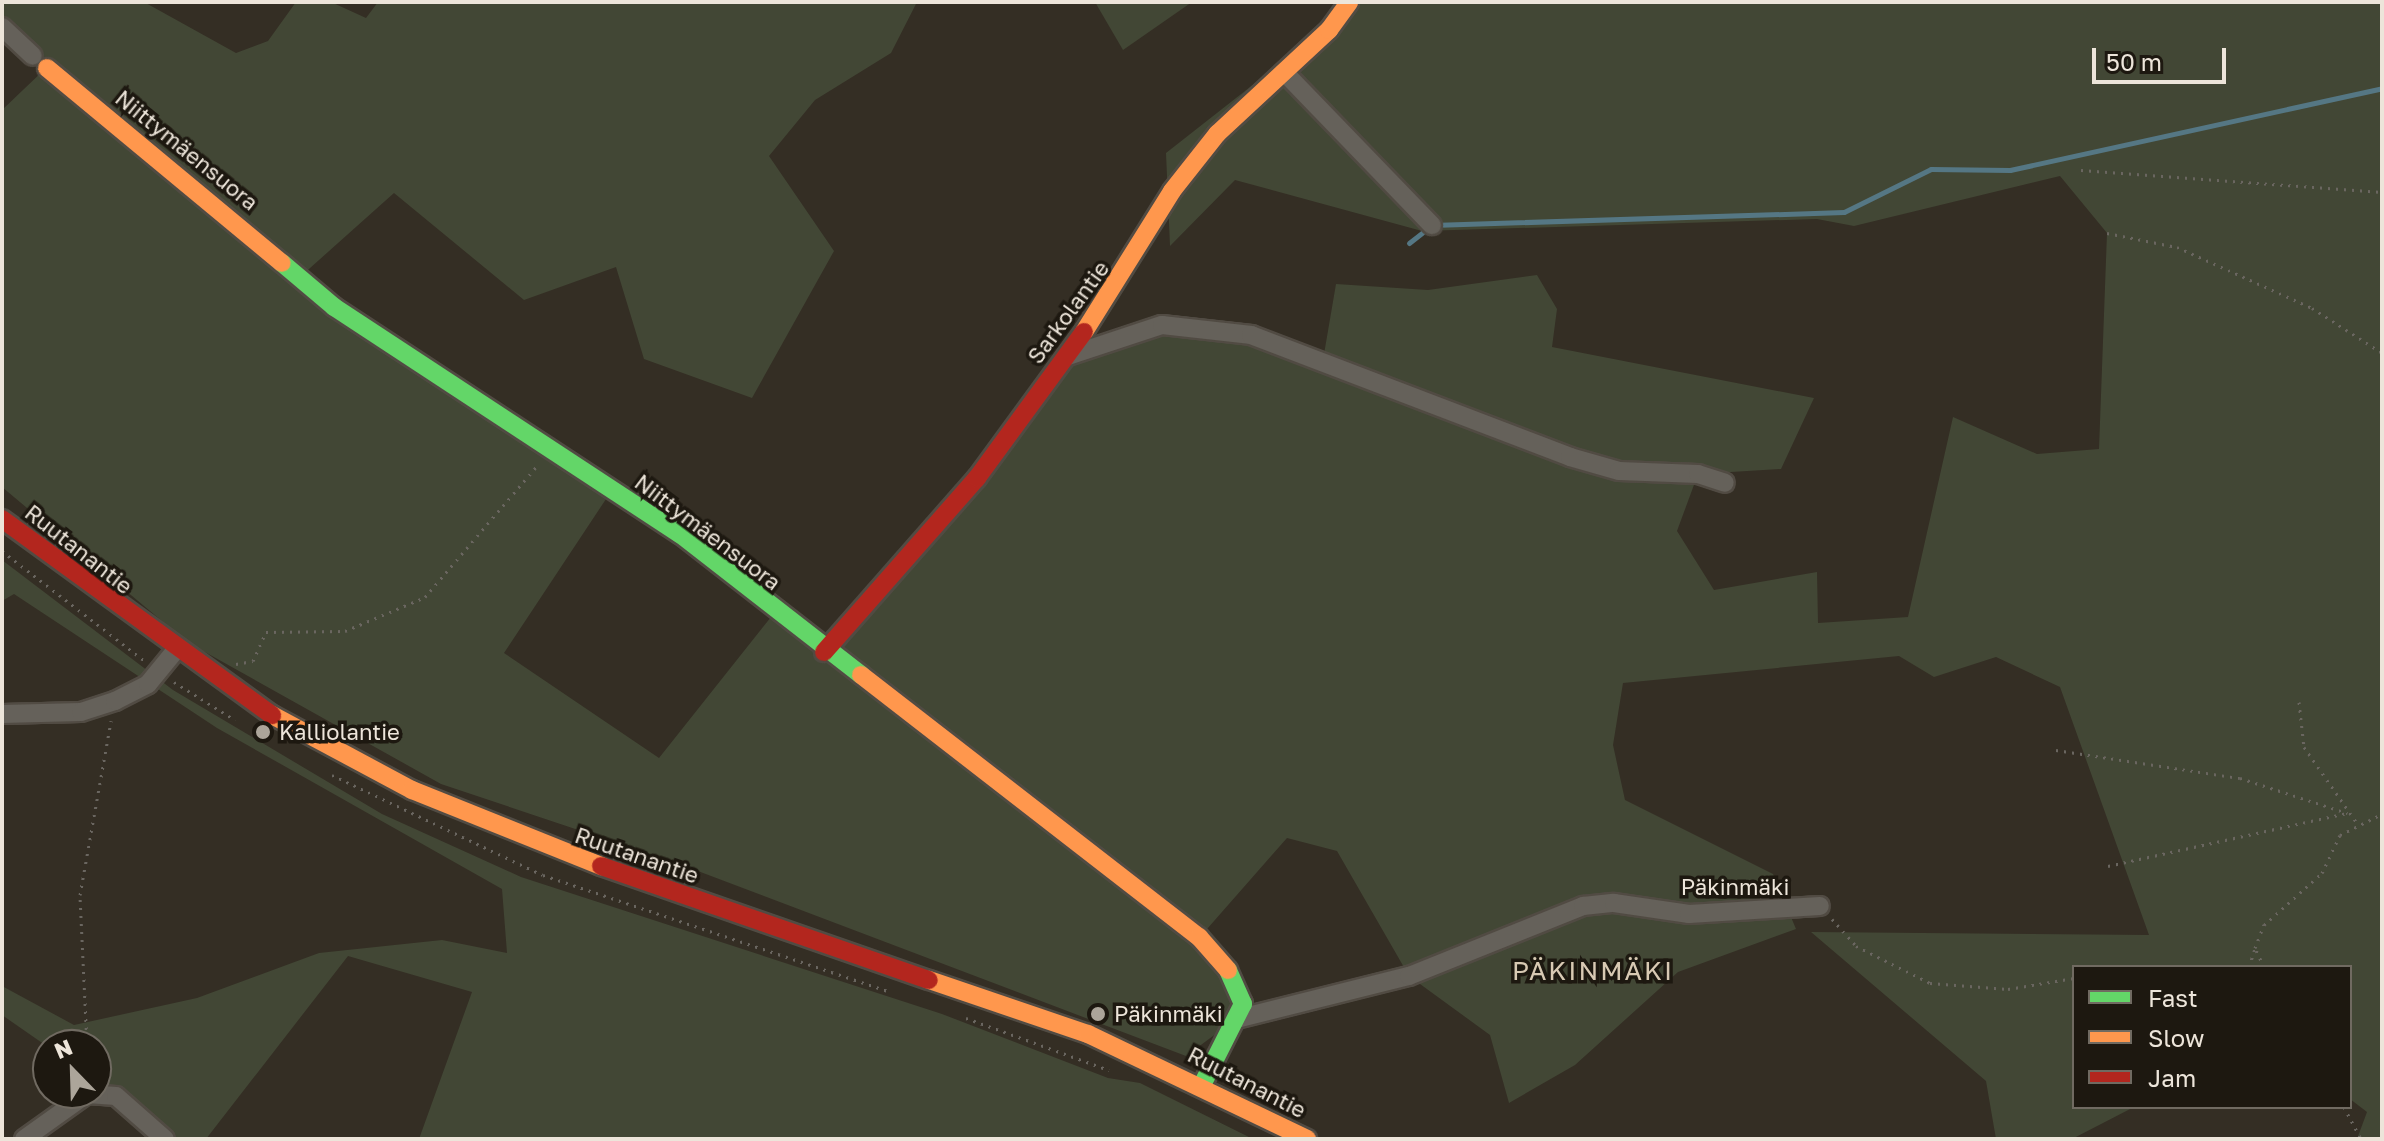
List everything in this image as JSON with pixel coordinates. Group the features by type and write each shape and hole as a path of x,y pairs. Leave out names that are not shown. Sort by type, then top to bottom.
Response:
{"street":[{"name":"Sarkolantie","path":"824,652 977,478 1121,282 1172,191 1217,134 1284,72 1349,2"},
{"name":"Niittymäensuora","path":"2,27 334,307 680,534 824,652 1002,778 1199,937 1239,983 1236,1019 1202,1085"},
{"path":"1284,72 1432,225"},
{"path":"1066,357 1162,325 1251,335 1570,457 1619,471 1698,474 1725,483"},
{"name":"Ruutanantie","path":"2,519 175,651 274,717 509,834 944,980 1202,1085 1307,1139"},
{"path":"2,714 81,712 115,701 148,684 175,651"},
{"name":"Päkinmäki","path":"1236,1019 1409,976 1583,906 1614,903 1689,914 1820,906"},
{"path":"24,1139 87,1094 116,1096 165,1139"}],"path":[{"path":"2081,170 2382,192"},
{"path":"2107,233 2177,247 2312,308 2382,353"},
{"path":"204,670 253,661 266,632 345,631 425,597 550,450"},
{"path":"86,1029 80,895 115,701"},
{"path":"2299,702 2304,747 2347,813 2357,823"},
{"path":"2056,750 2240,778 2347,813"},
{"path":"2108,866 2347,813"},
{"path":"2250,965 2264,925 2322,873 2340,835 2357,823 2382,814"},
{"path":"1820,906 1856,946 1930,983 2008,989 2072,978"},
{"path":"2255,948 2263,965"},
{"path":"2345,1109 2361,1139"}],"green space":[{"path":"2,2 144,2 236,53 268,41 296,2 331,2 366,18 378,2 917,2 891,53 815,100 769,156 834,251 752,398 644,359 616,267 524,300 394,193 300,277 612,490 504,653 659,758 775,612 823,652 1066,357 1122,334 1205,326 1323,360 1336,284 1428,290 1537,275 1557,309 1552,347 1814,398 1781,469 1698,474 1677,531 1714,590 1817,572 1818,623 1908,617 1953,417 2037,454 2099,449 2107,233 2060,176 1854,226 1817,219 1422,231 1235,180 1170,246 1166,153 1311,39 1338,2 2382,2 2382,1139 2357,1139 2367,1112 2352,1101 2352,965 2072,965 2072,1109 2130,1109 2072,1139 1996,1139 1986,1081 1811,932 2149,935 2060,687 1996,657 1934,677 1899,656 1623,683 1613,745 1625,800 1773,874 1796,929 1678,972 1575,1065 1509,1103 1490,1035 1409,976 1337,851 1287,838 1200,937 1239,983 1236,1019 1186,1056 674,862 441,784 187,642 2,487 2,110 46,68 2,27"},
{"path":"1095,2 1192,2 1123,50"},
{"path":"2,560 173,690 382,814 521,877 942,1014 1108,1078 1140,1083 1253,1139 419,1139 472,992 348,956 206,1139 165,1139 112,1095 112,1029 32,1029 32,1036 2,1015 2,986 74,1025 197,998 319,953 442,940 507,953 502,889 217,728 14,594 2,601"}],"waterway":[{"path":"1409,243 1432,225 1844,212 1931,169 2010,170 2382,88"}],"traffic: fast":[{"path":"282,263 334,307 680,534 861,675"},
{"path":"1202,1085 1243,1004 1228,970"}],"traffic: slow":[{"path":"1084,332 1172,191 1217,134 1329,30 1349,2"},
{"path":"47,68 282,263"},
{"path":"861,675 1199,937 1228,970"},
{"path":"272,715 412,790 601,866"},
{"path":"929,980 1088,1034 1307,1139"}],"traffic: jam":[{"path":"824,652 977,478 1084,332"},
{"path":"2,519 272,715"},
{"path":"601,866 929,980"}],"place":[{"name":"Kalliolantie","path":"263,732"},
{"name":"Päkinmäki","path":"1098,1014"}],"district":[{"name":"PÄKINMÄKI","path":"1593,971"}]}
